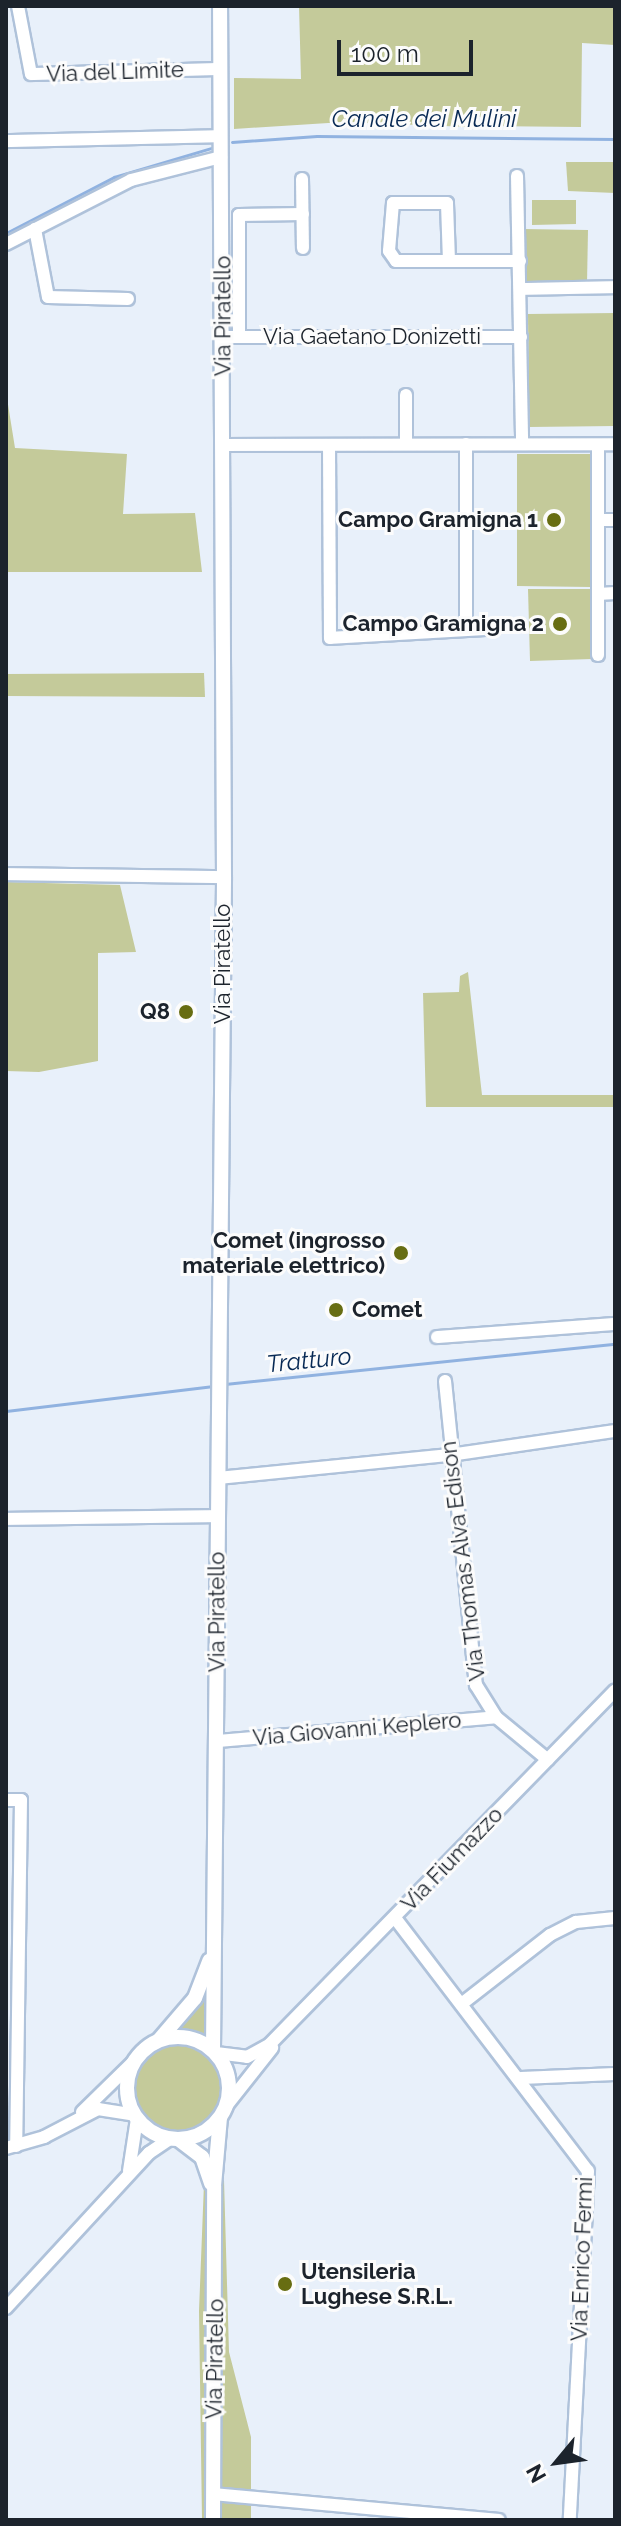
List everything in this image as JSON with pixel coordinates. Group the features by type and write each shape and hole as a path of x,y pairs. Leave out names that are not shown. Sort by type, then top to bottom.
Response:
{"main road":[{"name":"Via Piratello","path":"214,2051 224,877 220,6"},
{"name":"Via Piratello","path":"158,2040 202,1986 215,1921"},
{"path":"181,2036 214,2051 227,2072 223,2112 206,2131 174,2139 136,2117 127,2092 134,2061 158,2040 181,2036"},
{"name":"Via Piratello","path":"213,2520 214,2199 223,2112"},
{"name":"Via Piratello","path":"174,2139 202,2157 214,2199"}],"street":[{"name":"Via del Limite","path":"18,6 31,74 221,69"},
{"path":"6,141 221,136"},
{"path":"6,244 131,180 221,157"},
{"path":"517,176 522,444"},
{"path":"302,179 303,248"},
{"path":"449,261 447,203 393,203 393,259 449,261 520,261"},
{"path":"239,337 239,215 303,214"},
{"path":"35,229 48,297 128,299"},
{"path":"521,289 615,287"},
{"name":"Via Gaetano Donizetti","path":"223,337 521,337"},
{"path":"406,395 406,444"},
{"path":"466,444 466,630"},
{"path":"223,445 615,444"},
{"path":"329,445 330,638 488,629"},
{"path":"598,445 598,655"},
{"path":"598,520 615,520"},
{"path":"598,594 615,593"},
{"path":"6,874 224,877"},
{"path":"437,1337 615,1324"},
{"name":"Via Thomas Alva Edison","path":"445,1381 450,1455 476,1685 496,1717 548,1760"},
{"path":"218,1478 450,1455 615,1431"},
{"path":"6,1519 218,1516"},
{"name":"Via Fiumazzo","path":"223,2112 288,2028 615,1690"},
{"name":"Via Giovanni Keplero","path":"218,1741 496,1717"},
{"path":"6,1800 21,1800 11,2147 44,2137 78,2116 134,2061"},
{"name":"Via Enrico Fermi","path":"395,1918 464,2002 588,2171 570,2520"},
{"path":"464,2002 550,1935 576,1922 615,1918"},
{"name":"Via Fiumazzo","path":"214,2051 252,2056 288,2028"},
{"path":"521,2078 615,2074"},
{"path":"78,2116 106,2108 136,2117 136,2151 124,2186"},
{"path":"6,2308 124,2186 149,2153 174,2139"},
{"path":"213,2494 499,2520"}],"green space":[{"path":"299,6 615,6 615,45 582,43 581,127 489,126 479,116 469,127 344,122 234,129 234,78 301,79"},
{"path":"566,162 615,162 615,193 568,191"},
{"path":"532,200 576,200 576,224 532,225"},
{"path":"523,229 588,230 587,284 524,284"},
{"path":"615,313 615,426 529,427 528,314"},
{"path":"6,392 15,448 127,454 123,514 195,513 202,572 6,572"},
{"name":"Campo Gramigna 1","path":"517,454 591,454 590,587 517,586"},
{"name":"Campo Gramigna 2","path":"528,589 591,589 592,659 530,661"},
{"path":"204,673 205,697 6,696 6,674"},
{"path":"6,882 120,885 136,952 98,953 98,1061 39,1072 6,1071"},
{"path":"468,972 482,1095 615,1095 615,1107 426,1107 423,993 459,992 460,976"},
{"path":"209,1981 207,2034 175,2028"},
{"path":"178,2041 195,2045 210,2055 220,2070 224,2087 220,2104 210,2119 195,2129 178,2133 161,2129 146,2119 136,2104 132,2087 136,2070 146,2055 161,2045"},
{"path":"224,2180 229,2352 251,2437 251,2520 202,2520 199,2311 204,2183"}],"waterway":[{"name":"Canale dei Mulini","path":"232,142 317,136 615,139"},
{"name":"Canale dei Mulini","path":"6,233 114,177 211,148"},
{"name":"Tratturo","path":"225,1384 615,1344"},
{"name":"Tratturo","path":"6,1411 213,1386"}],"place":[{"name":"Campo Gramigna 1","path":"554,520"},
{"name":"Campo Gramigna 2","path":"560,624"},
{"name":"Q8","path":"186,1012"},
{"name":"Comet (ingrosso materiale elettrico)","path":"401,1253"},
{"name":"Comet","path":"336,1310"},
{"name":"Utensileria Lughese S.R.L.","path":"285,2284"}]}
